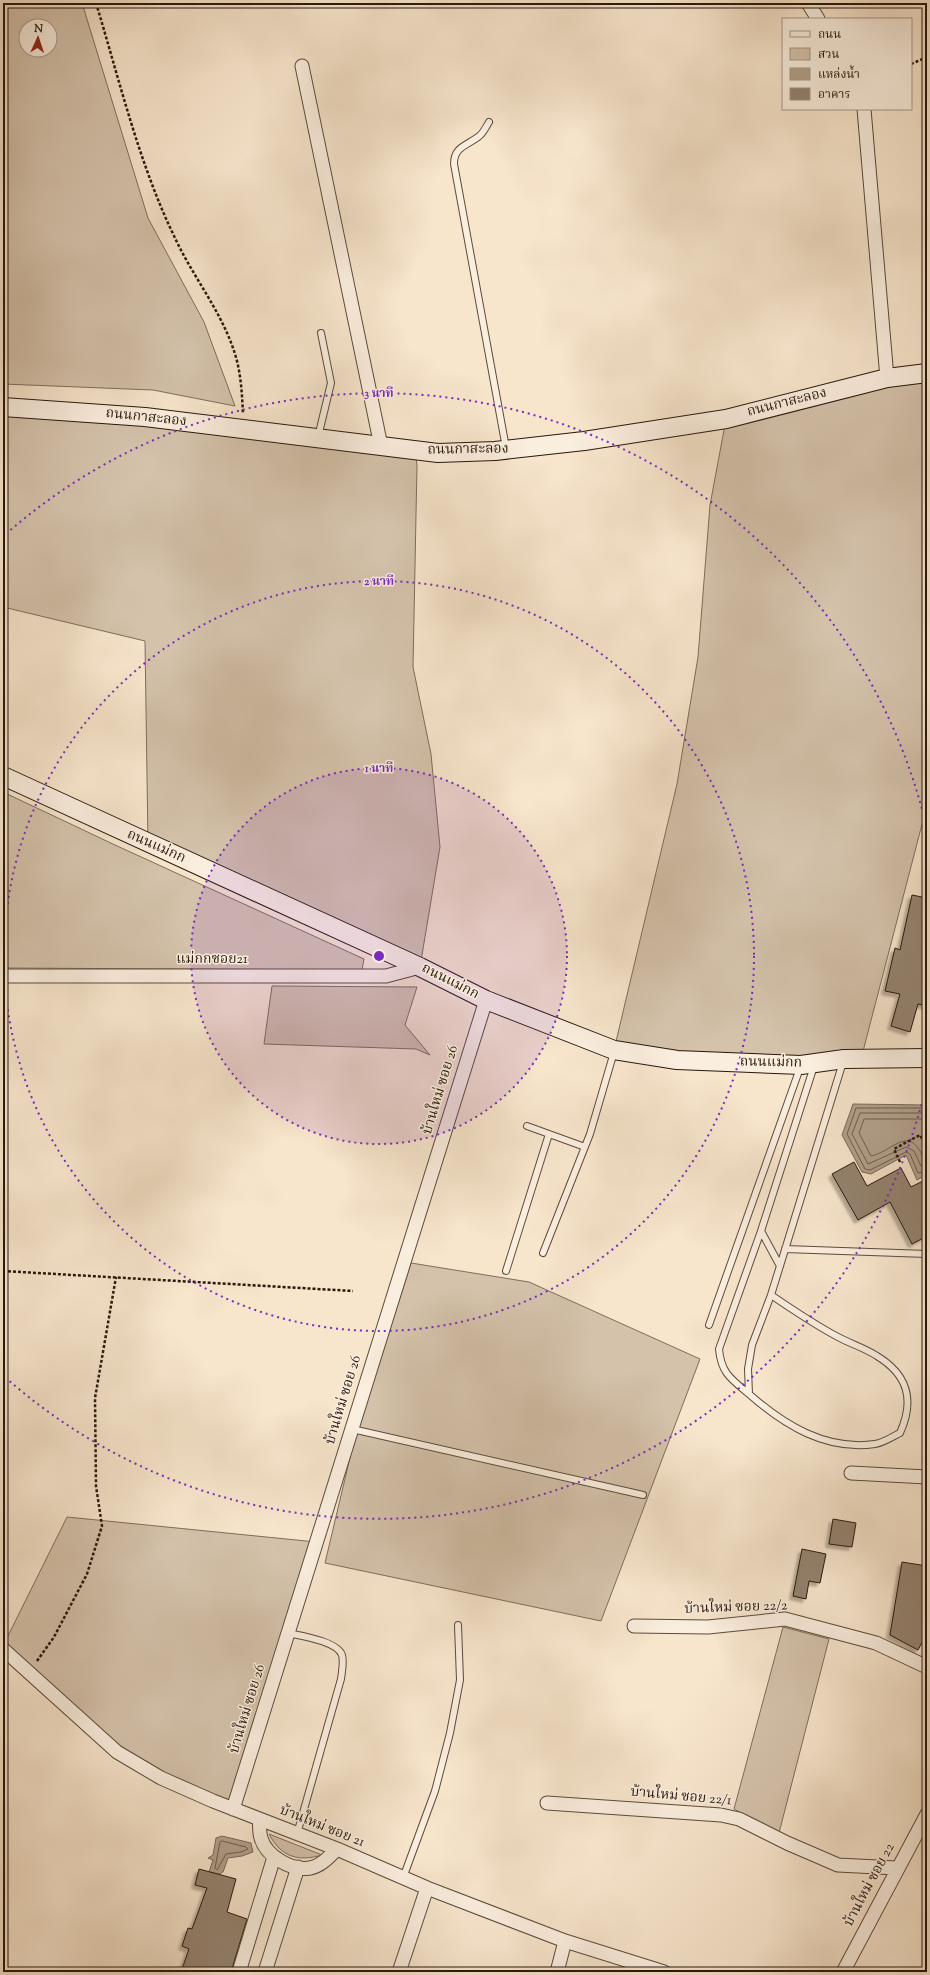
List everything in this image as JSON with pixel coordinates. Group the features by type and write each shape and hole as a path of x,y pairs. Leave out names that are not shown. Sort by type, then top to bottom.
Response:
{"street":[{"path":"808,3 817,18"},
{"path":"302,66 381,446"},
{"path":"864,110 887,378"},
{"name":"ถนนกาสะลอง","path":"3,407 145,416 244,430 438,453 507,450 584,441 726,419 887,378 927,373"},
{"name":"ถนนแม่กก","path":"3,776 420,967 486,1000 614,1050 678,1060 808,1064 844,1059 927,1058"},
{"name":"แม่กกซอย21","path":"3,976 386,976 420,967"},
{"name":"บ้านใหม่ ซอย 26","path":"233,1809 486,1000"},
{"path":"851,1474 927,1477"},
{"name":"บ้านใหม่ ซอย 22/2","path":"634,1626 708,1627 785,1619 876,1643 927,1667"},
{"name":"บ้านใหม่ ซอย 21","path":"3,1649 118,1752 161,1778 233,1809 337,1849 427,1888 639,1968 664,1972"},
{"name":"บ้านใหม่ ซอย 22/1","path":"547,1804 721,1815 739,1819 838,1866 897,1868"},
{"name":"บ้านใหม่ ซอย 22","path":"843,1972 927,1814"},
{"path":"259,1819 261,1838 274,1857 287,1866 309,1868 326,1862 337,1849"},
{"path":"239,1972 274,1857"},
{"path":"265,1972 298,1867"},
{"path":"399,1972 427,1888"},
{"path":"557,1972 565,1941"}],"lane":[{"path":"490,122 478,138 459,148 455,153 454,164 507,450"},
{"path":"318,439 330,383 321,333"},
{"path":"543,1253 585,1147 614,1050"},
{"path":"749,1394 748,1369 752,1345 771,1295 844,1059"},
{"path":"771,1295 801,1316 876,1356 898,1372 906,1388 908,1406 905,1424 900,1434 876,1444 858,1445 825,1442 797,1429 763,1406 728,1376 723,1369 719,1349 761,1231 808,1064"},
{"path":"709,1325 808,1064"},
{"path":"527,1126 585,1147"},
{"path":"506,1271 550,1134"},
{"path":"761,1231 780,1266"},
{"path":"785,1249 927,1254"},
{"path":"352,1429 643,1495"},
{"path":"403,1878 435,1791 450,1733 460,1680 458,1625"},
{"path":"288,1633 331,1644 338,1648 342,1654 343,1664 341,1679 297,1834"}],"path":[{"path":"96,3 146,167 175,238 220,320 234,353 242,390 244,430"},
{"path":"912,64 927,58"},
{"path":"900,1161 894,1149 920,1135 927,1148"},
{"path":"3,1271 353,1291"},
{"path":"29,1673 54,1636 87,1574 102,1526 96,1486 95,1398 116,1277"}],"green space":[{"path":"3,3 82,3 148,218 204,322 235,406 153,390 3,384"},
{"path":"927,373 927,805 861,1059 614,1050 677,784 698,657 710,505 726,419"},
{"path":"3,407 415,450 417,465 413,667 431,754 440,847 420,967 148,843 145,641 3,607"},
{"path":"3,792 364,959 362,970 3,968"},
{"path":"272,986 417,987 405,1025 430,1055 416,1049 264,1044"},
{"path":"411,1263 529,1282 700,1359 601,1621 325,1563 353,1445"},
{"path":"67,1517 316,1542 233,1809 127,1758 3,1646"},
{"path":"783,1627 829,1639 779,1833 734,1809"},
{"path":"269,1834 322,1855 305,1858 291,1856 279,1848"}],"water":[{"path":"853,1104 927,1105 927,1174 917,1180 906,1155 871,1174 862,1172 842,1135"},
{"path":"222,1836 251,1843 253,1852 242,1856 228,1858 223,1872 219,1874 209,1872 213,1860 208,1858 213,1855 216,1838"}],"building":[{"path":"912,895 927,898 927,1006 918,1004 910,1032 891,1026 900,994 885,991 895,948 900,950"},
{"path":"854,1162 867,1186 901,1168 911,1187 927,1179 927,1236 912,1244 890,1202 858,1220 832,1174"},
{"path":"833,1519 856,1523 852,1547 829,1544"},
{"path":"802,1549 826,1554 820,1583 809,1581 806,1599 793,1596"},
{"path":"902,1562 927,1566 927,1633 918,1650 890,1635"},
{"path":"199,1869 236,1879 227,1912 247,1919 231,1972 181,1972 189,1949 182,1946 188,1928 192,1929 207,1888 195,1885"}]}
